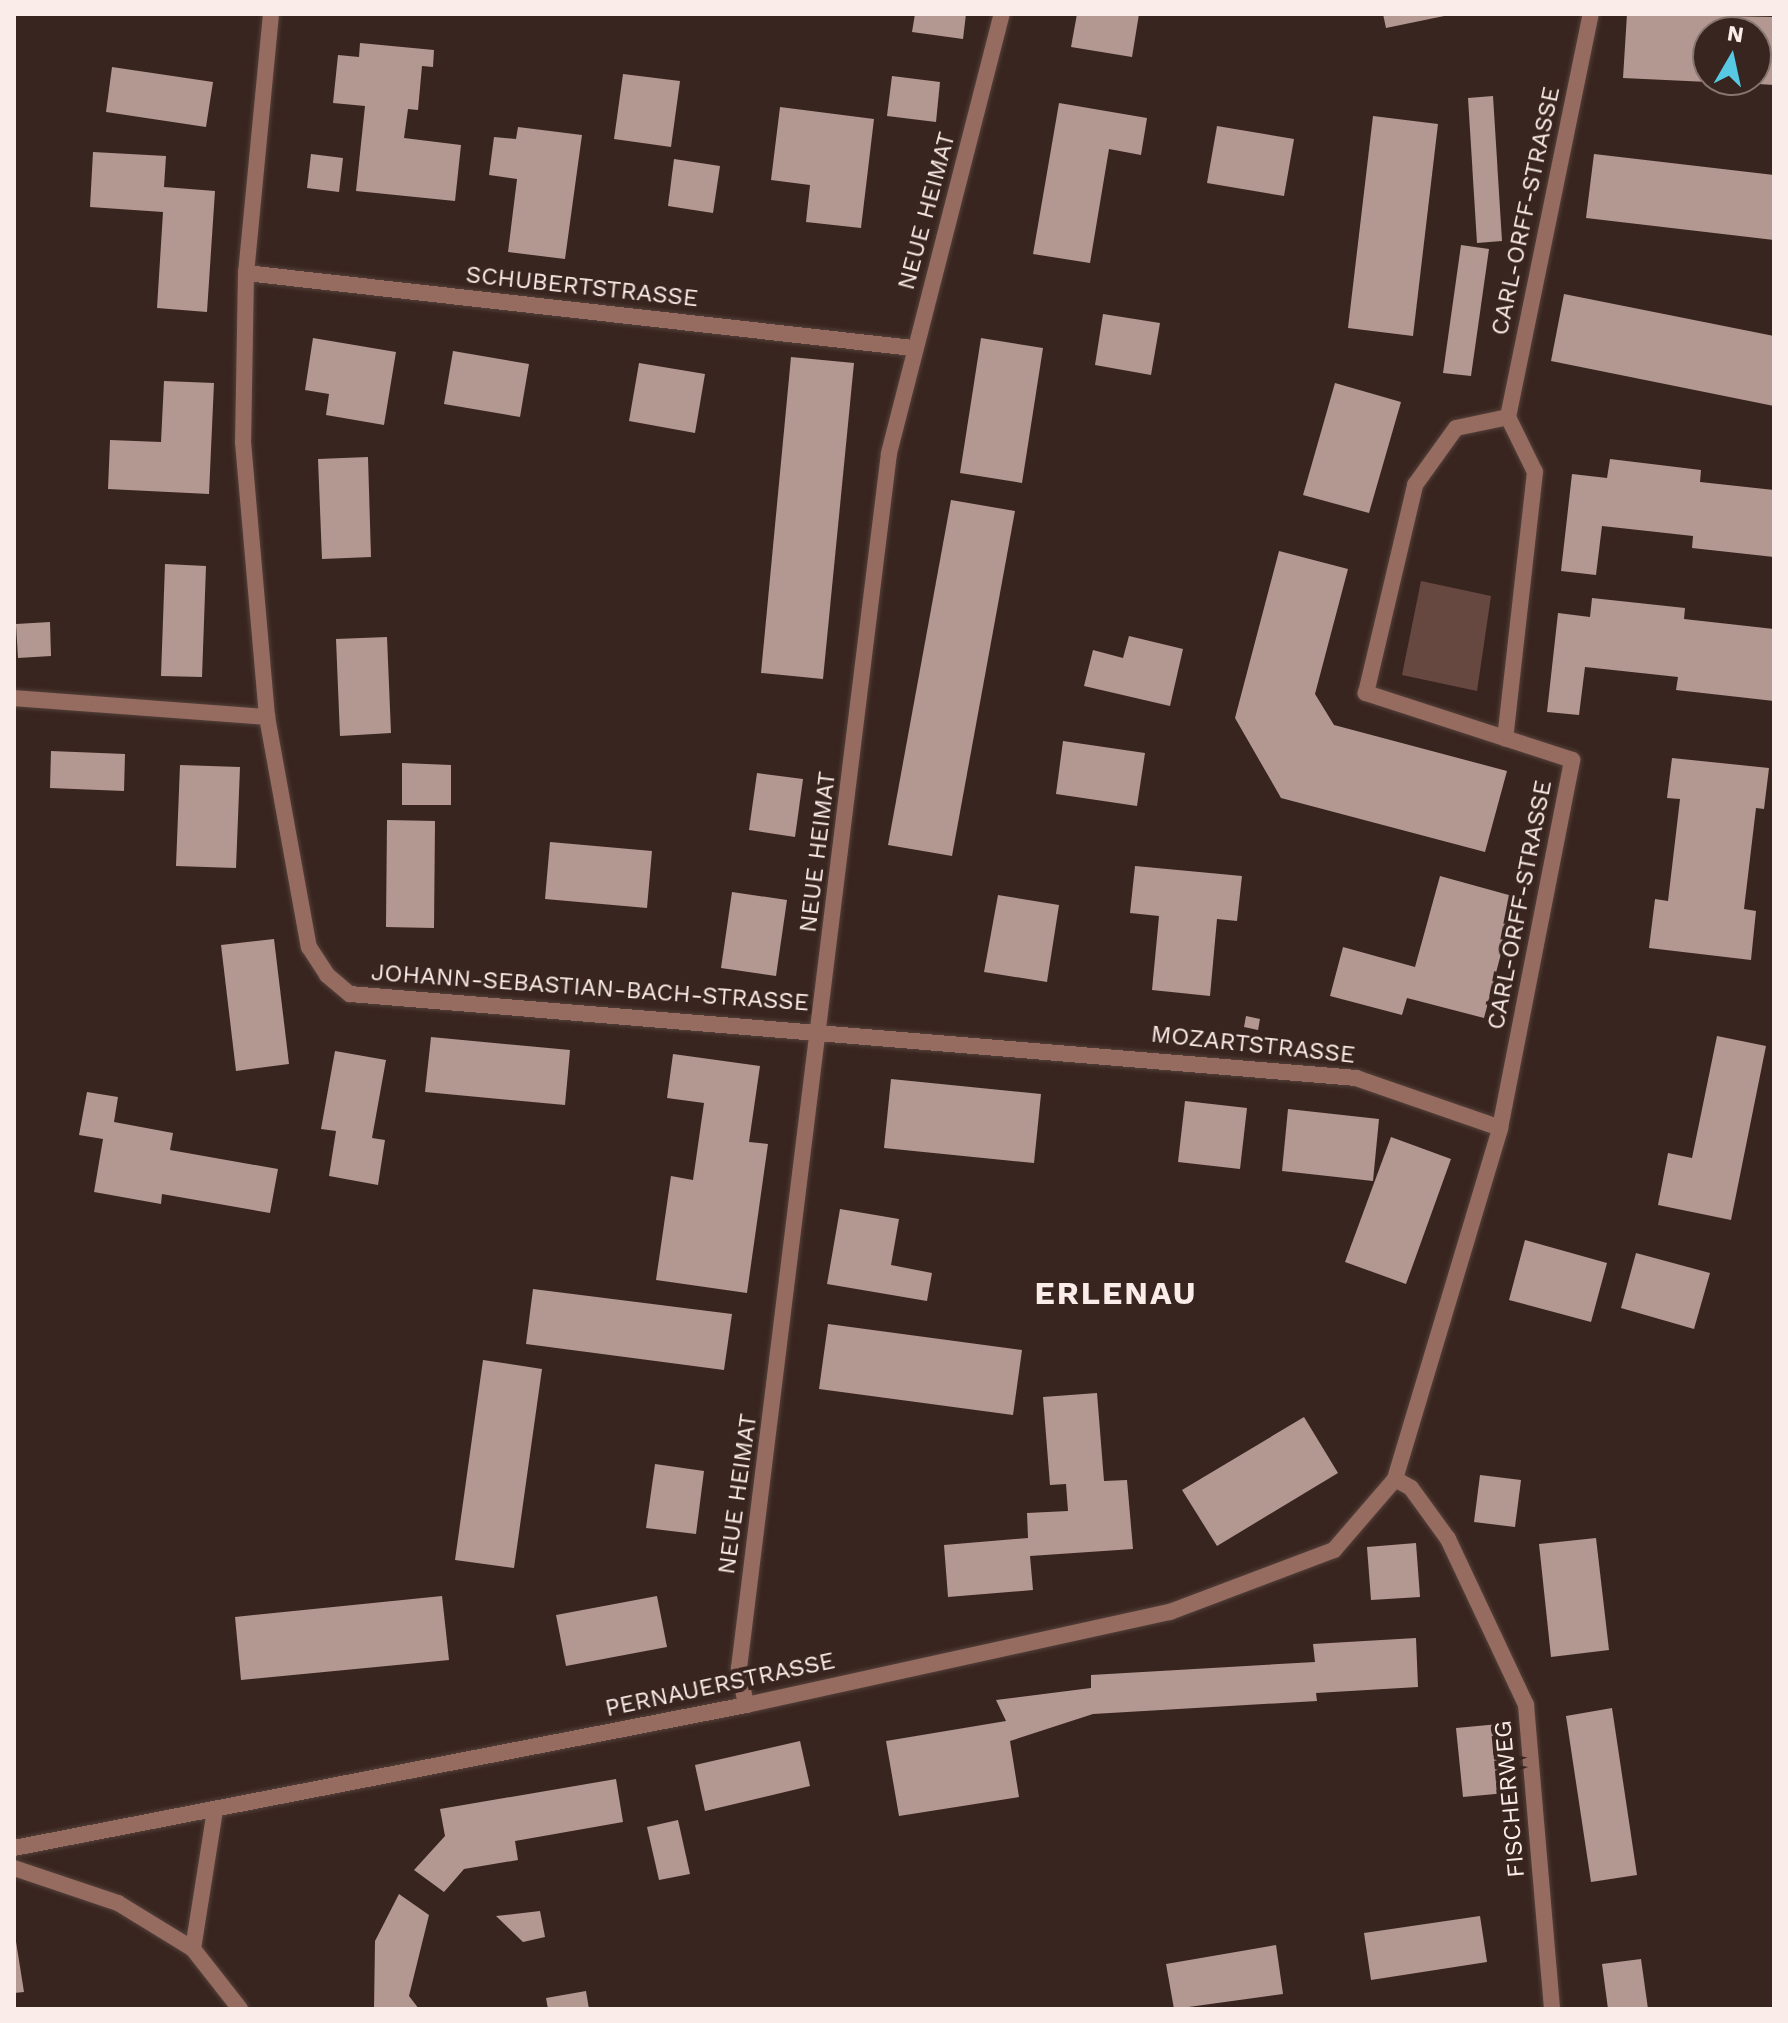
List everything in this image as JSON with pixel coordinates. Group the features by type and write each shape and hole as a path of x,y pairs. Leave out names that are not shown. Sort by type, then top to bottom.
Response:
{"street":[{"name":"JOHANN-SEBASTIAN-BACH-STRASSE","path":"271,14 246,273 243,442 267,717 309,947 350,994 822,1029"},
{"name":"NEUE HEIMAT","path":"746,1705 739,1668 822,1029 889,453 913,348 1002,14"},
{"name":"CARL-ORFF-STRASSE","path":"1500,1128 1572,760 1366,693 1415,485 1456,428 1508,417 1591,14"},
{"name":"SCHUBERTSTRASSE","path":"246,273 913,348"},
{"path":"1505,738 1535,472 1508,417"},
{"path":"14,698 267,717"},
{"name":"MOZARTSTRASSE","path":"822,1029 1356,1078 1500,1128"},
{"path":"1395,1479 1500,1128"},
{"name":"PERNAUERSTRASSE","path":"14,1848 746,1705 1170,1612 1334,1550 1395,1479"},
{"name":"FISCHERWEG","path":"1395,1479 1411,1488 1448,1539 1526,1705 1552,2009"},
{"path":"193,1949 215,1810"},
{"path":"14,1868 118,1903 193,1949 240,2009"}],"shaded area":[{"path":"1421,581 1491,596 1477,691 1402,675"}],"building":[{"path":"915,14 966,14 963,39 912,32"},
{"path":"1077,14 1139,14 1132,57 1071,47"},
{"path":"1383,14 1449,14 1449,15 1386,28"},
{"path":"1627,14 1725,16 1692,16 1692,81 1623,78"},
{"path":"1772,17 1774,17 1772,85"},
{"path":"360,43 434,50 433,67 422,66 418,110 408,109 404,138 461,145 455,201 356,191 365,106 333,103 338,55 359,57"},
{"path":"112,67 213,82 206,127 106,112"},
{"path":"623,74 680,81 671,147 614,139"},
{"path":"892,76 940,82 936,122 887,116"},
{"path":"1493,96 1502,241 1477,243 1468,98"},
{"path":"1059,103 1147,118 1141,155 1109,149 1090,263 1033,254"},
{"path":"780,107 874,119 861,228 806,222 810,185 771,180"},
{"path":"1373,116 1438,124 1413,336 1348,328"},
{"path":"1217,126 1294,139 1284,196 1207,183"},
{"path":"518,127 582,135 565,259 508,252 517,179 489,175 494,137 516,139"},
{"path":"93,152 166,156 164,187 215,191 207,312 157,308 163,212 90,207"},
{"path":"311,154 343,158 339,192 307,188"},
{"path":"1594,154 1774,175 1774,240 1586,218"},
{"path":"674,159 720,166 713,213 668,206"},
{"path":"1461,245 1489,249 1471,376 1443,373"},
{"path":"1564,294 1774,336 1774,406 1551,361"},
{"path":"1103,314 1160,323 1151,375 1095,365"},
{"path":"313,338 396,352 384,425 326,415 329,394 305,390"},
{"path":"981,338 1043,348 1022,483 960,473"},
{"path":"453,351 529,364 520,417 444,404"},
{"path":"791,357 854,363 823,679 761,673"},
{"path":"639,363 705,374 695,433 629,421"},
{"path":"164,381 214,383 209,494 108,489 110,440 161,442"},
{"path":"1335,383 1401,402 1369,513 1303,495"},
{"path":"368,457 371,557 322,559 318,459"},
{"path":"1610,459 1701,470 1700,482 1774,490 1774,557 1692,548 1693,536 1602,526 1596,575 1561,571 1572,474 1607,478"},
{"path":"951,500 1015,511 952,856 888,845"},
{"path":"1279,551 1348,569 1315,694 1334,725 1507,771 1485,852 1281,798 1235,718"},
{"path":"165,564 206,566 202,677 161,676"},
{"path":"1592,598 1685,608 1684,619 1774,629 1774,701 1676,690 1678,677 1585,667 1579,715 1547,712 1558,613 1590,617"},
{"path":"50,622 51,656 18,658 16,624"},
{"path":"1129,636 1183,649 1170,706 1084,686 1093,650 1123,658"},
{"path":"387,637 391,733 340,736 336,639"},
{"path":"1063,741 1145,753 1137,806 1056,794"},
{"path":"51,751 125,754 124,791 50,788"},
{"path":"1672,758 1769,768 1764,809 1756,808 1744,909 1756,911 1751,960 1649,948 1655,899 1668,901 1680,799 1667,798"},
{"path":"402,763 451,765 451,805 402,805"},
{"path":"180,765 240,767 236,868 176,866"},
{"path":"757,773 803,779 795,837 749,830"},
{"path":"387,820 435,821 434,928 386,927"},
{"path":"550,842 652,851 647,908 545,899"},
{"path":"1135,866 1242,876 1237,921 1217,919 1210,996 1152,990 1159,916 1130,913"},
{"path":"1440,876 1516,897 1484,1018 1407,998 1402,1015 1330,996 1343,947 1415,967"},
{"path":"732,892 787,900 776,976 721,968"},
{"path":"998,895 1059,905 1047,982 984,972"},
{"path":"274,939 289,1064 236,1071 221,945"},
{"path":"1246,1016 1260,1019 1258,1030 1244,1027"},
{"path":"1717,1036 1766,1046 1731,1220 1658,1205 1668,1153 1692,1158"},
{"path":"431,1037 570,1050 565,1105 425,1092"},
{"path":"335,1051 386,1060 372,1138 385,1140 378,1185 329,1176 336,1131 321,1129"},
{"path":"673,1054 760,1066 749,1142 768,1144 747,1293 656,1280 671,1176 693,1180 704,1103 667,1098"},
{"path":"891,1079 1041,1094 1034,1163 884,1148"},
{"path":"87,1092 118,1097 114,1122 173,1133 170,1150 278,1169 270,1213 162,1194 161,1204 94,1192 103,1139 79,1135"},
{"path":"1185,1101 1247,1108 1240,1169 1178,1162"},
{"path":"1288,1109 1379,1119 1373,1181 1282,1171"},
{"path":"1391,1137 1451,1159 1406,1284 1345,1262"},
{"path":"840,1209 899,1219 891,1265 932,1273 927,1301 827,1284"},
{"path":"1525,1240 1607,1263 1591,1322 1509,1300"},
{"path":"1636,1253 1710,1273 1694,1329 1621,1308"},
{"path":"533,1289 732,1314 724,1370 526,1344"},
{"path":"828,1324 1022,1350 1013,1415 819,1389"},
{"path":"483,1360 542,1369 514,1568 455,1560"},
{"path":"1097,1393 1104,1481 1127,1480 1133,1549 1030,1556 1033,1590 948,1597 944,1545 1028,1538 1027,1513 1068,1511 1066,1484 1050,1485 1043,1397"},
{"path":"1304,1417 1338,1473 1217,1546 1182,1490"},
{"path":"655,1464 704,1471 696,1534 646,1528"},
{"path":"1480,1475 1521,1480 1515,1527 1474,1522"},
{"path":"1596,1538 1609,1650 1551,1657 1539,1544"},
{"path":"1416,1543 1420,1597 1371,1600 1367,1547"},
{"path":"442,1596 449,1660 241,1680 235,1617"},
{"path":"657,1596 667,1647 566,1666 556,1615"},
{"path":"1416,1638 1418,1687 1316,1693 1317,1701 1093,1714 1010,1741 1019,1797 899,1816 886,1741 1006,1721 996,1700 1091,1688 1091,1675 1315,1662 1313,1644"},
{"path":"1612,1708 1637,1875 1591,1882 1566,1716"},
{"path":"1499,1724 1506,1793 1463,1797 1456,1728"},
{"path":"800,1741 810,1786 705,1811 695,1765"},
{"path":"616,1779 623,1822 515,1841 518,1860 464,1869 444,1892 414,1870 445,1836 440,1809"},
{"path":"678,1820 690,1874 659,1880 647,1827"},
{"path":"399,1894 429,1915 409,1996 419,2009 374,2009 375,1941"},
{"path":"540,1911 545,1937 523,1942 496,1916"},
{"path":"1480,1916 1487,1962 1371,1980 1364,1933"},
{"path":"14,1929 24,1992 14,1993"},
{"path":"1276,1945 1283,1994 1174,2009 1166,1964"},
{"path":"1641,1959 1648,2009 1608,2009 1602,1964"},
{"path":"586,1991 589,2009 548,2009 546,1998"}],"district":[{"name":"ERLENAU","path":"1116,1293"}]}
